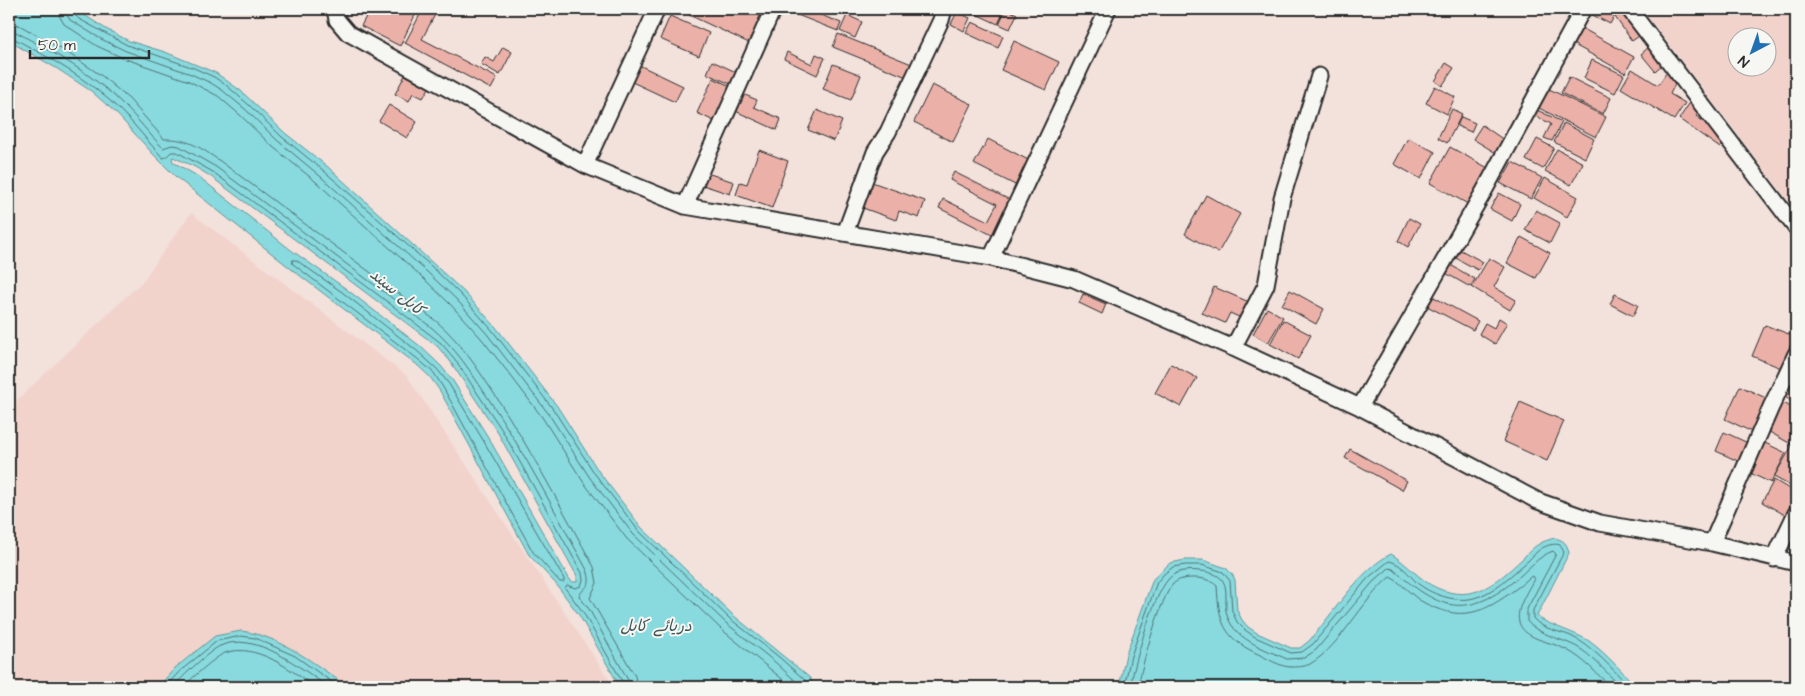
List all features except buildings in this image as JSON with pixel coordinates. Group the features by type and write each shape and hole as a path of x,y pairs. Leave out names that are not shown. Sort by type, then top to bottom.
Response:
{"street":[{"path":"335,9 336,20 348,33 585,165 685,206 991,258 1074,279 1233,348 1360,407 1538,501 1600,524 1712,543 1796,563"},
{"path":"585,165 657,9"},
{"path":"685,206 773,9"},
{"path":"845,234 874,152 888,132 941,20 944,9"},
{"path":"991,258 1108,9"},
{"path":"1360,407 1483,193 1583,9"},
{"path":"1629,9 1796,228"},
{"path":"1233,348 1266,285 1282,198 1319,76"},
{"path":"1712,543 1796,354"},
{"path":"1774,559 1796,513"}],"shaded area":[{"path":"1642,9 1796,9 1796,211"},
{"path":"191,213 407,376 614,687 9,687 9,411 12,405 142,282"}],"water":[{"name":"دریائے کابل","path":"9,9 75,9 129,41 165,52 216,73 241,91 285,133 328,167 464,292 495,326 557,406 599,472 641,527 733,615 810,678 814,687 620,687 579,615 556,584 529,555 440,391 430,377 416,364 290,268 176,177 116,113 91,91 9,41","holes":["172,158 195,167 210,176 437,346 450,361 498,433 577,576 577,582 570,580 488,437 453,381 441,366 420,346 345,288 291,250 199,177 173,162"]},
{"path":"1554,538 1565,542 1569,553 1537,616 1546,622 1589,641 1608,657 1637,687 1119,687 1126,654 1153,579 1170,563 1185,560 1203,560 1226,568 1235,580 1237,610 1248,627 1291,648 1300,648 1309,641 1357,581 1368,570 1391,554 1431,585 1462,594 1473,592 1493,583 1535,547 1542,542"},
{"path":"241,631 256,634 284,645 310,660 348,687 158,687 175,668 215,636"}],"water label":[{"name":"کابل سيند","path":"397,292"}]}
